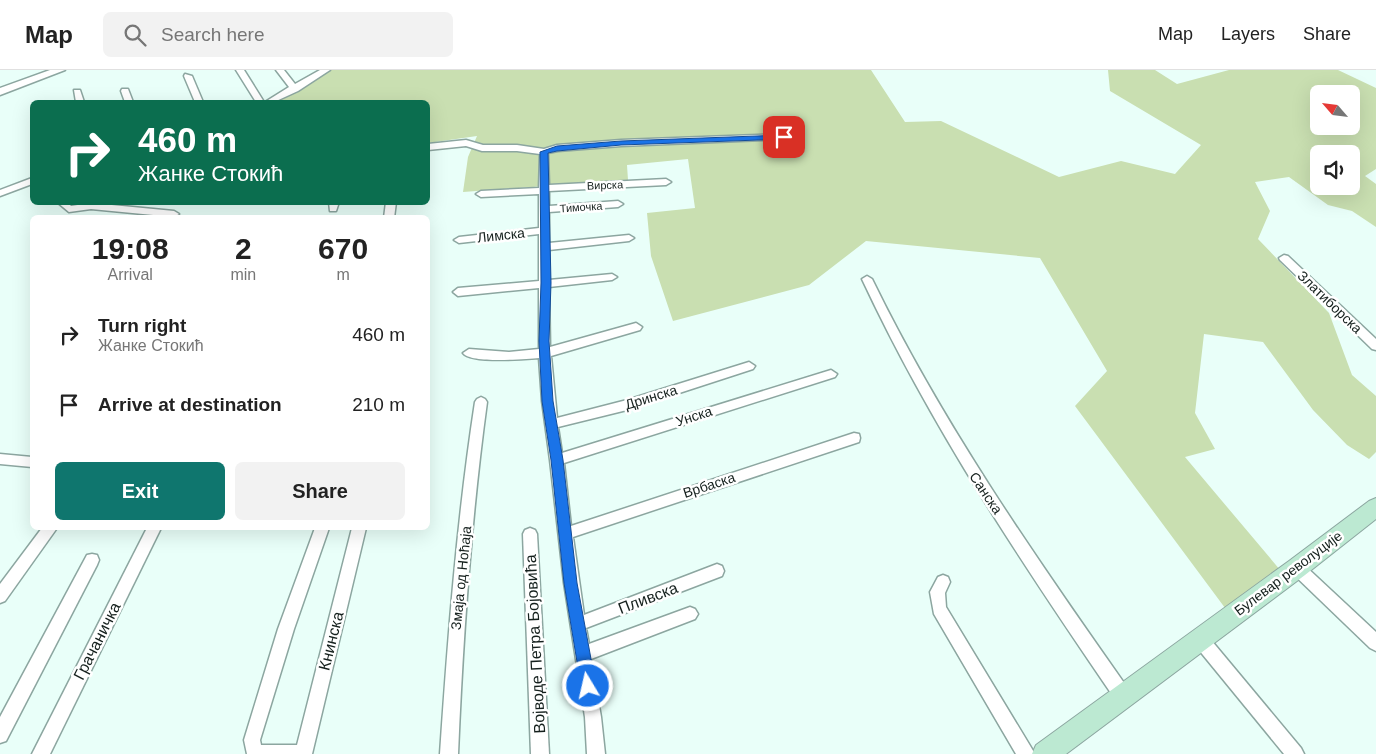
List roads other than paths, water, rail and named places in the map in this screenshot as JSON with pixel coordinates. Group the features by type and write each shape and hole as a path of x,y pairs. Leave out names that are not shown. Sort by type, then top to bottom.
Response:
{"main road":[{"name":"Булевар револуције","path":"1045,754 1297,568 1376,507"}],"street":[{"path":"0,92 60,70"},
{"path":"240,70 259,100"},
{"path":"280,70 295,90"},
{"path":"273,100 295,90 326,70"},
{"path":"188,76 198,100"},
{"path":"125,91 128,100"},
{"path":"77,92 79,100"},
{"path":"430,147 466,143 482,148 517,148 544,152 557,148 621,143 784,137"},
{"path":"544,152 545,353 551,424 571,583 593,718 596,754"},
{"path":"0,193 30,182"},
{"name":"Вирска","path":"481,194 666,182"},
{"name":"Тимочка","path":"544,209 618,204"},
{"path":"64,205 69,209 91,206 174,214"},
{"name":"Лимска","path":"459,240 544,230"},
{"path":"545,247 629,238"},
{"name":"Златиборска","path":"1284,258 1376,346"},
{"path":"458,292 612,277"},
{"name":"Санска","path":"867,279 897,342 965,460 1123,696"},
{"path":"469,353 509,356 545,353 636,327"},
{"name":"Дринска","path":"551,424 627,405 749,366"},
{"name":"Унска","path":"557,460 831,374"},
{"name":"Змаја од Ноћаја","path":"449,754 455,637 474,446 481,402"},
{"name":"Врбаска","path":"565,534 854,438"},
{"path":"0,459 30,462"},
{"path":"0,596 5,582 48,530"},
{"name":"Грачаничка","path":"41,754 153,530"},
{"path":"303,754 257,753 253,749 252,740 286,629 321,530"},
{"name":"Книнска","path":"303,754 359,530"},
{"name":"Војводе Петра Бојовића","path":"530,534 540,754"},
{"path":"0,735 40,655 92,560"},
{"path":"1297,568 1376,643"},
{"name":"Пливска","path":"579,624 718,571"},
{"path":"944,582 937,592 939,609 1026,754"},
{"path":"583,654 690,614"},
{"path":"1200,639 1295,754"}]}
